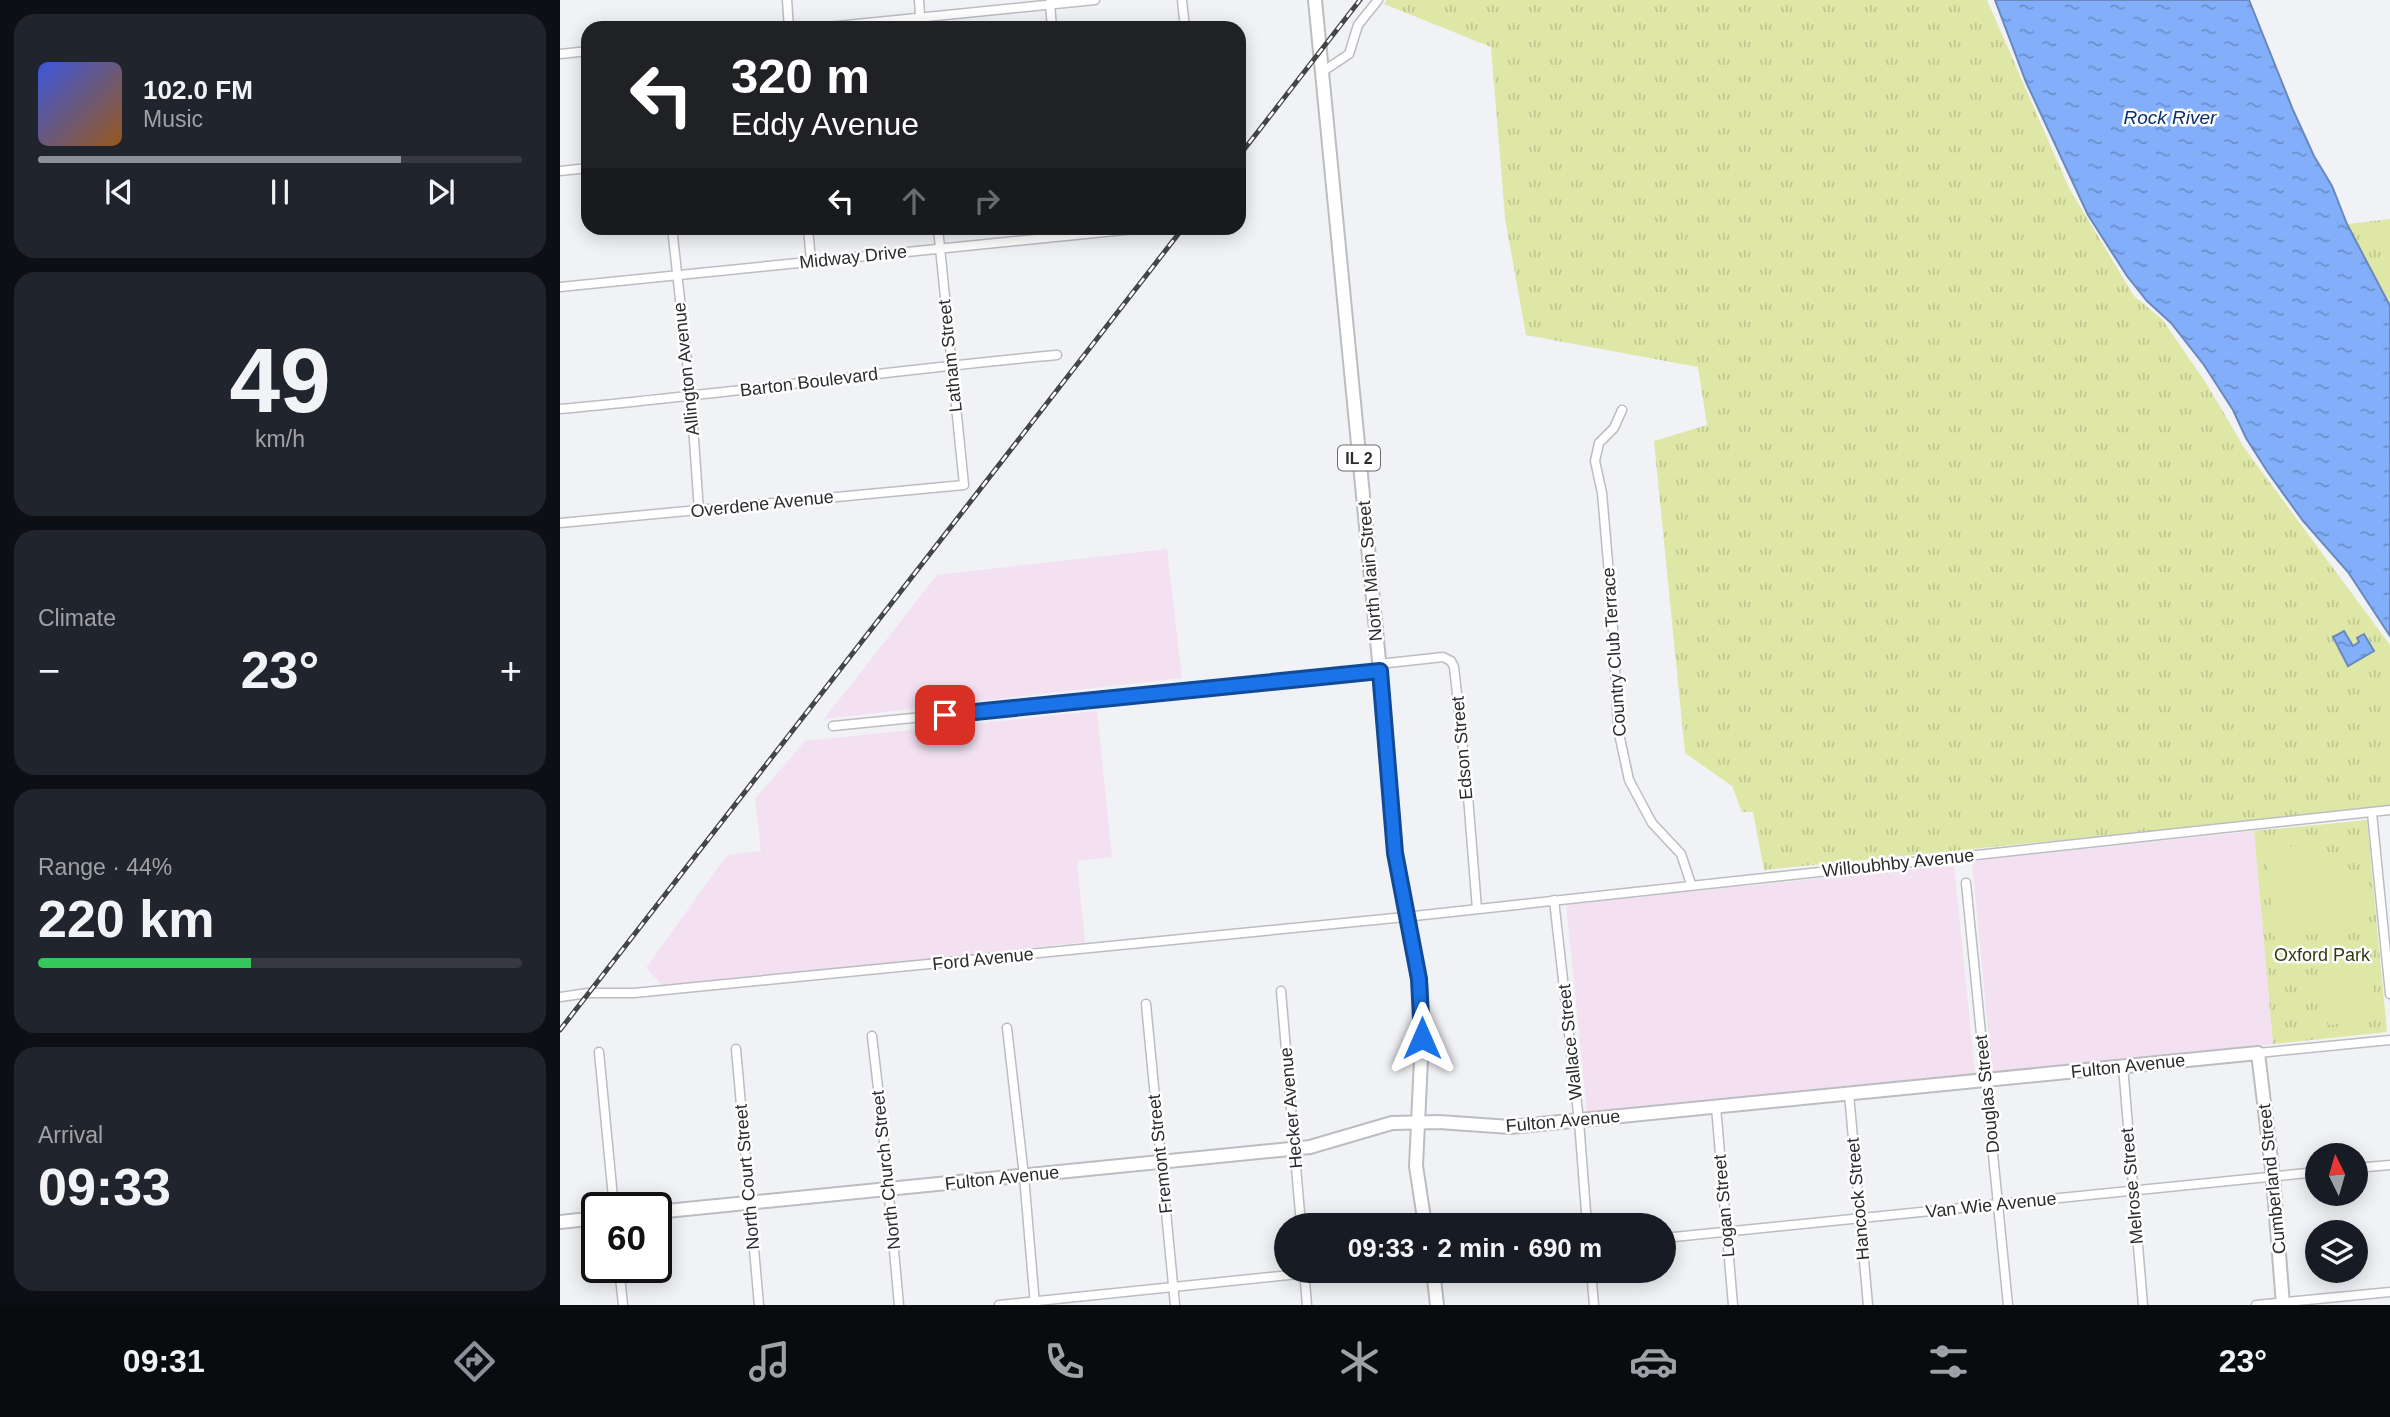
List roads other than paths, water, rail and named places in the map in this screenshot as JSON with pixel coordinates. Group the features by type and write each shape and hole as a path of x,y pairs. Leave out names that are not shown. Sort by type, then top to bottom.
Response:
{"street":[{"path":"787,0 788,21"},
{"path":"919,0 920,21"},
{"path":"883,21 1095,0"},
{"path":"1182,0 1184,21"},
{"name":"North Main Street","path":"1315,0 1395,853 1421,989 1416,1175 1423,1213"},
{"path":"1322,72 1349,54 1358,25 1378,0"},
{"path":"1050,3 1051,21"},
{"path":"560,54 581,52"},
{"path":"560,171 581,169"},
{"name":"Allington Avenue","path":"673,235 691,397 699,511"},
{"path":"808,235 811,261"},
{"name":"Latham Street","path":"939,235 964,485"},
{"name":"Midway Drive","path":"560,287 940,248 1039,235"},
{"name":"Barton Boulevard","path":"560,409 691,397 951,365 1057,355"},
{"name":"Country Club Terrace","path":"1622,410 1614,428 1599,443 1595,461 1602,493 1612,609 1618,729 1629,780 1652,823 1681,854 1691,884"},
{"name":"Overdene Avenue","path":"560,523 964,485"},
{"name":"Edson Street","path":"833,726 1379,668 1443,657 1451,661 1454,667 1467,784 1476,909"},
{"name":"Willoubhby Avenue","path":"1405,916 2390,810"},
{"path":"2372,813 2390,994"},
{"name":"Douglas Street","path":"1966,883 2008,1305"},
{"name":"Wallace Street","path":"1554,900 1586,1213"},
{"name":"Ford Avenue","path":"560,997 588,993 634,993 1405,916"},
{"name":"Hecker Avenue","path":"1281,991 1300,1213"},
{"name":"Fremont Street","path":"1146,1004 1175,1305"},
{"path":"1007,1028 1035,1303"},
{"name":"North Church Street","path":"872,1036 899,1305"},
{"name":"Fulton Avenue","path":"672,1210 1294,1149 1310,1147 1383,1124 1418,1122 1510,1127 2390,1040"},
{"name":"North Court Street","path":"736,1049 759,1305"},
{"path":"599,1052 612,1192"},
{"name":"Cumberland Street","path":"2259,1053 2273,1177 2283,1304"},
{"name":"Melrose Street","path":"2123,1066 2143,1305"},
{"name":"Hancock Street","path":"1849,1094 1868,1305"},
{"name":"Logan Street","path":"1716,1107 1734,1305"},
{"path":"2368,1167 2390,1165"},
{"name":"Van Wie Avenue","path":"1676,1237 2305,1173"},
{"path":"560,1222 581,1220"},
{"path":"999,1305 1274,1276"},
{"path":"621,1283 623,1305"},
{"path":"1306,1283 1307,1305"},
{"path":"1434,1283 1437,1305"},
{"path":"1592,1283 1594,1305"},
{"path":"2256,1305 2390,1292"}],"water":[{"name":"Rock River","path":"1995,0 2249,0 2314,156 2332,186 2347,224 2390,306 2390,636 2348,572 2303,521 2267,471 2204,365 2171,323 2147,301 2127,276 2088,215 2026,82"},
{"path":"2344,631 2353,646 2359,642 2357,638 2364,634 2374,651 2348,666 2333,637"}],"railway":[{"path":"1246,147 1360,0"},
{"path":"560,1030 1178,235"}],"park label":[{"name":"Oxford Park","path":"2322,955"}]}
